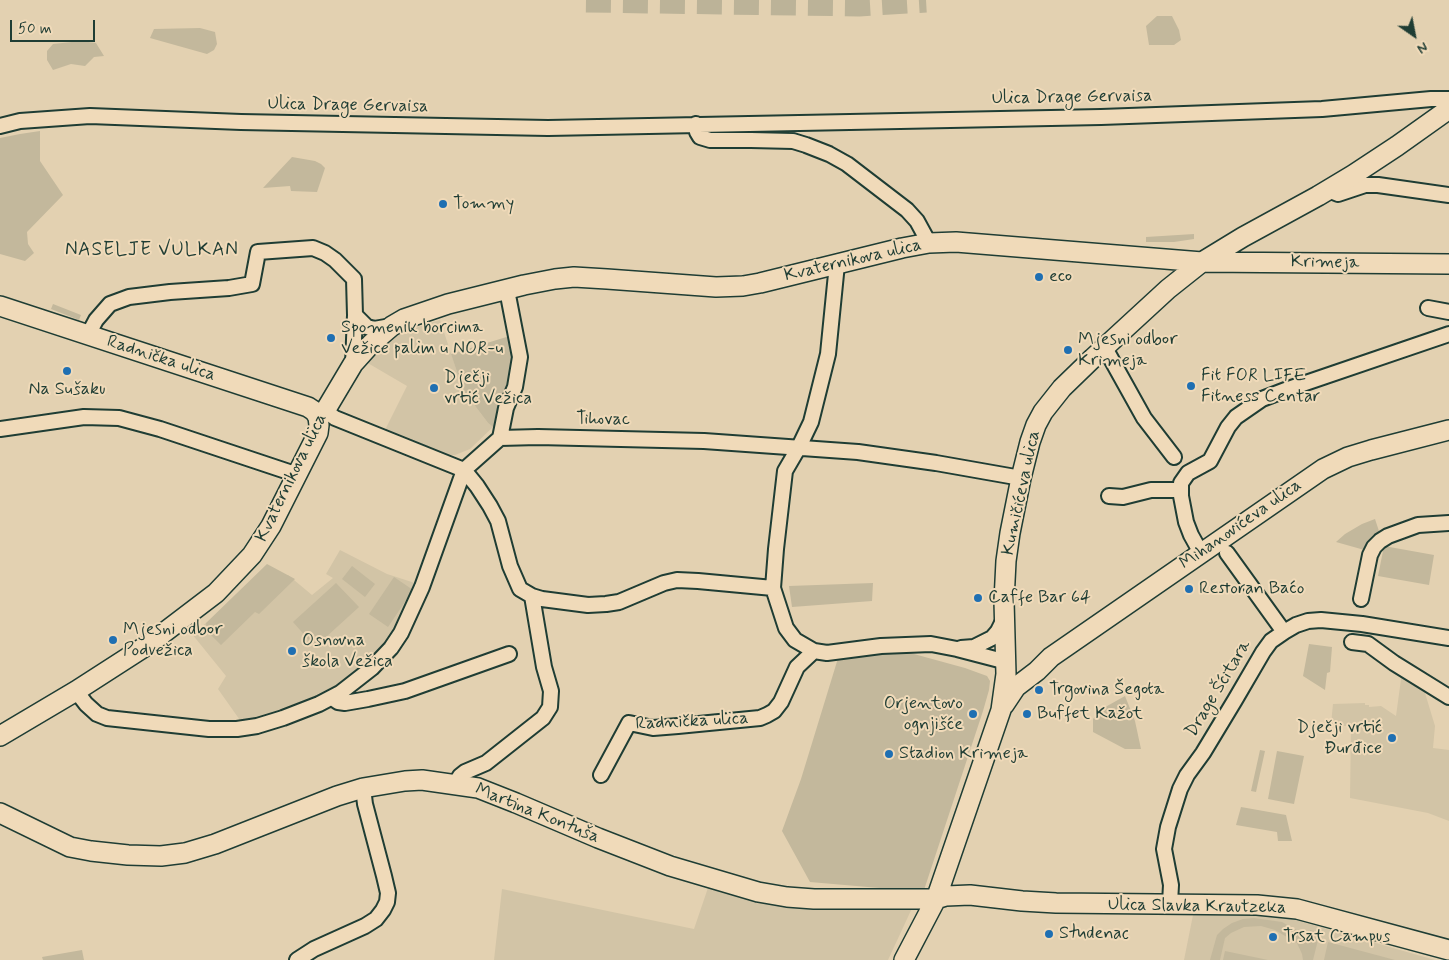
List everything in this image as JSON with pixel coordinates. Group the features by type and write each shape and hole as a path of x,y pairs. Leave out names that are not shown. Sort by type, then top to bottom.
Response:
{"street":[{"name":"Ulica Drage Gervaisa","path":"0,126 20,121 90,116 241,122 548,128 1101,118 1322,109 1431,99 1449,100"},
{"name":"Kumičićeva ulica","path":"904,960 936,899 1001,710 1007,662 1005,618 1006,562 1010,532 1030,442 1043,412 1062,388 1104,348 1168,289 1202,262 1328,190 1397,146 1449,109"},
{"path":"696,124 700,137 710,140 793,141 829,154 847,164 907,210 917,221 929,242"},
{"name":"Kumičićeva ulica","path":"1328,190 1338,194 1365,185 1449,195"},
{"name":"Kvaternikova ulica","path":"0,736 76,691 149,644 216,593 242,567 271,526 318,433 322,414 353,364 386,331 404,319 448,304 555,279 574,278 710,287 743,286 929,242 982,243 1202,262"},
{"name":"Kvaternikova ulica","path":"88,335 96,320 110,304 129,297 229,288 252,284 258,252 313,248 325,253 354,279 353,364"},
{"name":"Krimeja","path":"1202,262 1449,264"},
{"path":"837,264 828,354 811,422 800,447 785,470 773,588 786,628 795,640 814,651 827,653 895,644 932,644 1007,662"},
{"path":"76,691 97,714 107,718 209,729 236,729 257,726 319,704 332,698 372,668 401,633 422,587 464,470 500,438 506,408 515,387 520,357 507,290"},
{"name":"Radnička ulica","path":"0,306 308,407 464,470 477,486 498,521 510,566 520,590 532,596"},
{"path":"1428,308 1449,312"},
{"path":"355,318 359,329 372,336 386,331"},
{"path":"1201,553 1190,535 1186,522 1180,483 1188,473 1210,461 1228,427 1236,417 1262,399 1449,334"},
{"path":"1104,348 1144,418 1174,457"},
{"path":"1,430 84,417 118,418 160,429 298,475"},
{"name":"Mihanovićeva ulica","path":"1001,710 1016,688 1051,657 1297,486 1335,463 1371,450 1449,430"},
{"name":"Tihovac","path":"500,438 538,437 704,441 800,447 920,460 1021,478"},
{"path":"1109,496 1123,497 1151,490 1181,490"},
{"path":"1362,599 1370,555 1380,541 1388,536 1418,525 1449,523"},
{"path":"1227,553 1284,632"},
{"path":"455,784 465,772 486,763 543,718 550,707 550,691 532,596 588,605 606,604 619,602 664,583 677,580 773,588"},
{"path":"957,649 974,647 992,638 1005,618"},
{"name":"Drage Šćitara","path":"1170,903 1171,885 1164,849 1168,827 1178,795 1187,775 1203,753 1271,641 1296,625 1308,621 1321,620 1362,624 1449,638"},
{"path":"1352,642 1368,644 1401,668 1449,696"},
{"name":"Radnička ulica","path":"601,775 629,723 652,728 760,718 767,715 781,702 797,667 814,651"},
{"path":"332,698 338,702 345,703 405,691 509,654"},
{"name":"Mihanovićeva ulica","path":"1007,662 1027,663 1051,657"},
{"name":"Martina Kontuša","path":"1,817 70,847 128,855 161,856 185,853 215,844 327,799 362,788 422,780 478,788 670,866 758,892 814,899 936,899"},
{"path":"297,960 314,949 365,926 376,919 387,902 388,893 362,788"},
{"path":"950,860 954,880 962,890 970,895"},
{"name":"Ulica Slavka Krautzeka","path":"936,899 946,896 970,895 1022,902 1257,905 1297,909 1449,950"}],"shaded area":[{"path":"1157,16 1172,16 1179,30 1181,40 1174,45 1149,45 1146,26"},
{"path":"200,28 215,32 217,44 214,50 207,54 150,38 154,29"},
{"path":"81,41 96,43 104,56 94,57 85,66 71,64 53,70 47,60 47,51 53,44"},
{"path":"40,131 40,161 63,195 27,232 28,244 34,253 25,261 0,254 0,138"},
{"path":"292,157 315,161 325,168 317,192 291,191 290,186 263,188"},
{"path":"1194,234 1194,239 1174,242 1146,242 1146,237"},
{"path":"53,304 81,315 79,320 51,309"},
{"name":"Dječji vrtić Vežica","path":"440,320 463,390 493,427 470,449 455,455 440,455 384,432 407,386 366,362 383,344 399,333"},
{"path":"513,335 515,361 502,416 493,427 463,390 451,354"},
{"path":"1375,519 1381,537 1368,551 1336,542 1345,534"},
{"path":"1384,546 1434,555 1429,585 1378,576"},
{"name":"Osnovna škola Vežica","path":"340,550 387,574 418,584 397,630 363,668 342,684 317,698 273,715 242,723 218,689 226,676 192,634 206,623 288,575 312,595 333,578 326,574"},
{"path":"267,564 295,579 259,614 255,612 221,645 211,635 206,623"},
{"path":"352,566 375,584 365,597 342,579"},
{"path":"394,577 413,590 388,627 369,614"},
{"path":"336,583 359,607 315,647 293,622"},
{"path":"873,583 872,601 792,607 789,586"},
{"path":"1309,644 1332,647 1330,672 1327,673 1325,690 1303,676"},
{"name":"Stadion Krimeja","path":"903,651 965,668 987,676 990,681 983,711 924,890 914,891 810,882 782,831 801,779 839,655"},
{"name":"Dječji vrtić Đurđice","path":"1402,672 1426,690 1425,693 1435,726 1433,748 1449,750 1449,821 1428,813 1350,798 1351,728 1349,726 1331,724 1333,704 1365,703 1369,707 1381,706 1396,716"},
{"path":"1125,696 1135,721 1141,749 1125,749 1093,732 1093,719 1100,710"},
{"path":"1260,750 1265,751 1256,792 1251,791"},
{"path":"1277,751 1304,756 1294,804 1268,799"},
{"path":"1241,807 1286,815 1292,841 1278,841 1277,832 1236,825"},
{"path":"710,882 913,906 888,960 494,960 502,889 694,929"},
{"name":"Trsat Campus","path":"1193,915 1278,915 1435,960 1184,960"},
{"path":"1254,918 1282,922 1302,933 1307,942 1310,930 1320,932 1313,960 1303,960 1297,943 1275,930 1261,926 1244,927 1231,933 1225,938 1220,960 1210,960 1217,935 1223,929 1243,919"},
{"path":"1328,942 1395,960 1324,960"},
{"path":"82,950 84,960 43,960 42,957"},
{"path":"1225,951 1268,960 1223,960"}],"tunnel":[{"path":"586,0 859,4 926,0"}],"place":[{"name":"Tommy","path":"443,204"},
{"name":"eco","path":"1039,277"},
{"name":"Spomenik borcima Vežice palim u NOR-u","path":"331,338"},
{"name":"Mjesni odbor Krimeja","path":"1068,350"},
{"name":"Na Sušaku","path":"67,371"},
{"name":"Fit FOR LIFE Fitness Centar","path":"1191,386"},
{"name":"Dječji vrtić Vežica","path":"434,388"},
{"name":"Restoran Baćo","path":"1189,589"},
{"name":"Caffe Bar 64","path":"978,598"},
{"name":"Mjesni odbor Podvežica","path":"113,640"},
{"name":"Osnovna škola Vežica","path":"292,651"},
{"name":"Trgovina Šegota","path":"1039,690"},
{"name":"Orjentovo ognjišće","path":"973,714"},
{"name":"Buffet Kažot","path":"1027,714"},
{"name":"Dječji vrtić Đurđice","path":"1392,738"},
{"name":"Stadion Krimeja","path":"889,754"},
{"name":"Studenac","path":"1049,934"},
{"name":"Trsat Campus","path":"1273,937"}],"district":[{"name":"NASELJE VULKAN","path":"152,251"}]}
